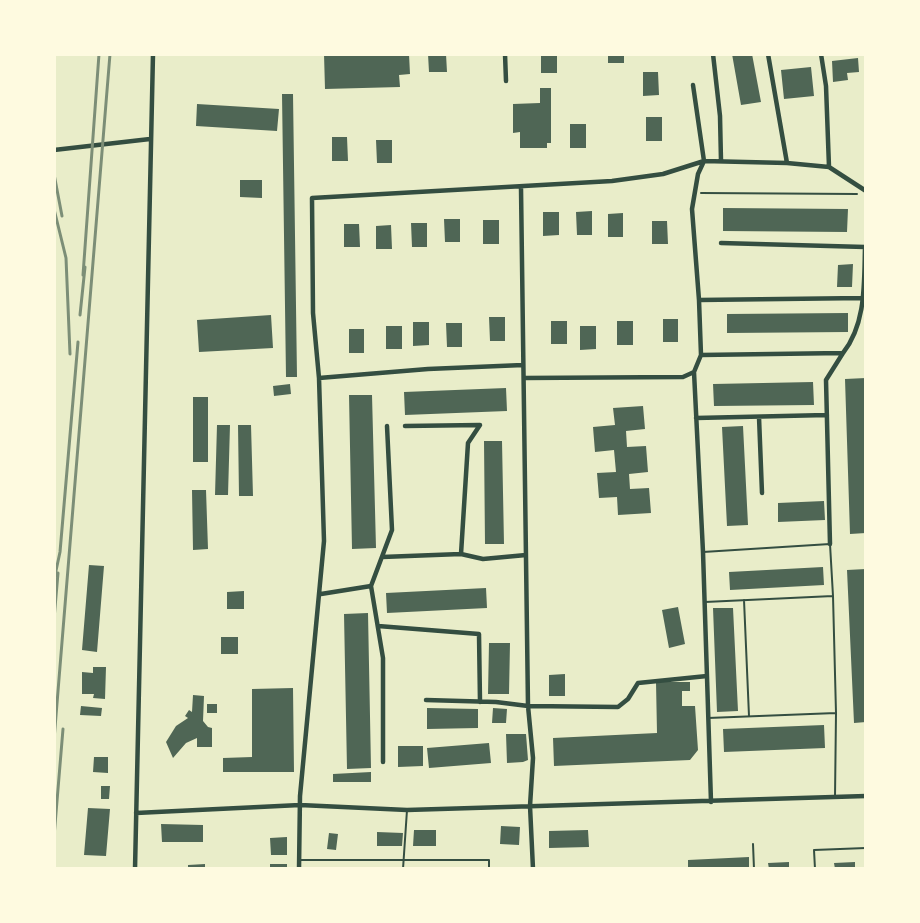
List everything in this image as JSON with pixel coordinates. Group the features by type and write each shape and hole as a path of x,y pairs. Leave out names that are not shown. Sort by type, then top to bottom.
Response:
{"street":[{"path":"135,869 153,54"},
{"path":"505,54 506,81"},
{"path":"713,54 720,116 721,161"},
{"path":"768,54 787,163"},
{"path":"821,54 826,86 829,167"},
{"path":"693,85 704,161 698,174 692,209 701,355 694,372 705,602 711,802"},
{"path":"54,150 150,139"},
{"path":"299,869 300,805 321,594 324,541 319,378 313,313 312,198 521,188 633,178 663,174 704,161 787,163 829,167 866,193"},
{"path":"521,188 528,706 533,758 530,806 533,869"},
{"path":"721,243 866,246 864,298 853,340 826,380 830,544"},
{"path":"699,300 864,298"},
{"path":"701,355 843,353"},
{"path":"319,378 523,364"},
{"path":"524,378 683,377 694,372"},
{"path":"696,417 827,415"},
{"path":"759,417 762,493"},
{"path":"405,426 480,425 468,443 462,554"},
{"path":"383,762 383,658 371,586 392,530 387,426"},
{"path":"382,556 462,554 483,559 526,555"},
{"path":"321,594 371,586"},
{"path":"378,626 479,634 480,702"},
{"path":"426,700 528,706 618,707 628,699 638,683 707,676"},
{"path":"136,813 300,805 407,810 866,796"}],"lane":[{"path":"703,552 830,544 836,713 836,797"},
{"path":"705,602 833,596"},
{"path":"744,600 750,716"},
{"path":"708,718 836,713"},
{"path":"403,869 407,810"},
{"path":"815,869 814,850 866,848"},
{"path":"299,860 489,860 489,869"}],"path":[{"path":"695,193 866,193"},
{"path":"753,844 754,869"}],"building":[{"path":"324,54 409,54 410,74 399,75 400,87 325,89"},
{"path":"428,54 446,54 447,72 429,72"},
{"path":"541,54 557,54 557,73 541,73"},
{"path":"608,54 624,54 624,63 608,63"},
{"path":"732,54 752,54 761,102 741,105"},
{"path":"858,58 859,72 847,73 848,80 833,82 832,61"},
{"path":"811,67 814,96 784,99 781,70"},
{"path":"643,72 658,72 659,95 643,96"},
{"path":"540,88 551,88 551,143 547,143 547,148 520,148 520,132 513,133 513,104 540,103"},
{"path":"282,94 293,94 297,377 286,377"},
{"path":"197,104 279,109 277,131 196,126"},
{"path":"646,117 662,117 662,141 646,141"},
{"path":"570,124 586,124 586,148 570,148"},
{"path":"332,137 347,137 348,161 332,161"},
{"path":"376,140 392,140 392,163 377,163"},
{"path":"240,180 262,180 262,198 240,197"},
{"path":"723,208 848,209 847,232 723,231"},
{"path":"592,211 592,235 577,235 576,212"},
{"path":"543,212 559,212 559,235 543,236"},
{"path":"623,213 623,237 608,237 608,214"},
{"path":"444,219 460,219 460,242 445,242"},
{"path":"483,220 499,220 499,244 483,244"},
{"path":"652,221 667,221 668,244 652,244"},
{"path":"411,223 427,223 427,247 412,247"},
{"path":"344,224 359,224 360,247 344,247"},
{"path":"391,225 392,249 376,249 376,226"},
{"path":"853,264 852,287 837,287 838,265"},
{"path":"848,313 848,332 727,333 727,314"},
{"path":"271,315 273,348 199,352 197,320"},
{"path":"489,317 505,317 505,341 490,341"},
{"path":"663,319 678,319 678,342 663,342"},
{"path":"551,321 567,321 567,344 551,344"},
{"path":"617,321 633,321 633,345 617,345"},
{"path":"413,322 429,322 429,345 413,346"},
{"path":"446,323 462,323 462,347 447,347"},
{"path":"386,326 402,326 402,349 386,349"},
{"path":"580,326 596,326 596,349 580,350"},
{"path":"349,329 364,329 364,353 349,353"},
{"path":"866,378 866,533 850,534 845,379"},
{"path":"813,382 814,405 714,406 713,384"},
{"path":"290,384 291,394 274,396 273,386"},
{"path":"506,388 507,411 405,415 404,392"},
{"path":"349,395 372,395 376,548 352,549"},
{"path":"193,397 208,397 208,462 193,462"},
{"path":"643,406 645,429 626,431 627,447 646,446 648,472 629,474 630,489 649,488 651,513 618,515 617,497 599,498 597,473 616,472 614,450 595,452 593,427 615,425 613,408"},
{"path":"217,425 230,425 228,495 215,495"},
{"path":"238,425 251,425 253,496 239,496"},
{"path":"743,426 748,525 727,526 722,427"},
{"path":"484,441 502,441 504,544 485,544"},
{"path":"192,490 206,490 208,549 193,550"},
{"path":"824,501 825,520 778,522 778,503"},
{"path":"89,565 104,566 97,652 82,650"},
{"path":"823,567 824,585 730,590 729,572"},
{"path":"866,569 866,722 854,723 847,570"},
{"path":"486,588 487,608 387,613 386,593"},
{"path":"244,591 244,609 227,609 227,592"},
{"path":"678,607 685,644 669,648 662,610"},
{"path":"713,608 733,608 738,711 717,712"},
{"path":"368,613 371,768 347,769 344,614"},
{"path":"221,637 238,637 238,654 221,654"},
{"path":"489,643 510,643 509,694 488,694"},
{"path":"93,667 106,667 105,699 93,698 94,694 82,694 82,672 93,673"},
{"path":"565,674 565,696 549,696 549,675"},
{"path":"656,682 690,682 690,691 682,691 682,706 695,706 698,750 690,760 554,766 553,738 657,733"},
{"path":"293,688 294,772 223,772 223,758 252,757 252,689"},
{"path":"193,695 204,696 203,721 212,728 212,747 197,747 197,738 186,743 173,758 166,742 176,726 188,718 185,716 189,710 192,712"},
{"path":"207,704 217,704 217,713 207,713"},
{"path":"81,706 102,708 101,716 80,715"},
{"path":"427,708 478,709 478,728 427,729"},
{"path":"493,708 507,709 506,723 492,723"},
{"path":"824,725 825,748 724,752 723,729"},
{"path":"506,734 526,734 528,760 507,763"},
{"path":"489,743 491,763 429,768 427,748"},
{"path":"398,746 423,746 423,766 398,767"},
{"path":"94,757 108,757 108,773 93,772"},
{"path":"371,772 371,782 333,782 333,774"},
{"path":"101,786 110,786 109,799 101,799"},
{"path":"88,808 110,809 106,856 84,855"},
{"path":"161,824 203,825 203,842 162,842"},
{"path":"501,826 520,827 519,845 500,844"},
{"path":"414,830 436,830 436,846 413,846"},
{"path":"588,830 589,847 549,848 549,831"},
{"path":"377,832 403,833 402,846 377,846"},
{"path":"329,833 338,834 336,850 327,849"},
{"path":"287,837 287,855 271,855 270,838"},
{"path":"749,857 749,869 688,869 688,860"},
{"path":"789,862 789,869 769,869 768,863"},
{"path":"855,862 855,869 835,869 834,863"},
{"path":"205,864 205,869 188,869 188,865"},
{"path":"270,864 287,864 287,869 270,869"}],"railway":[{"path":"83,275 99,54"},
{"path":"54,740 110,54"},
{"path":"54,174 62,216"},
{"path":"54,209 66,258 70,354"},
{"path":"80,315 85,267"},
{"path":"54,580 60,552 78,342"},
{"path":"54,619 58,573"},
{"path":"54,837 63,729"}]}
